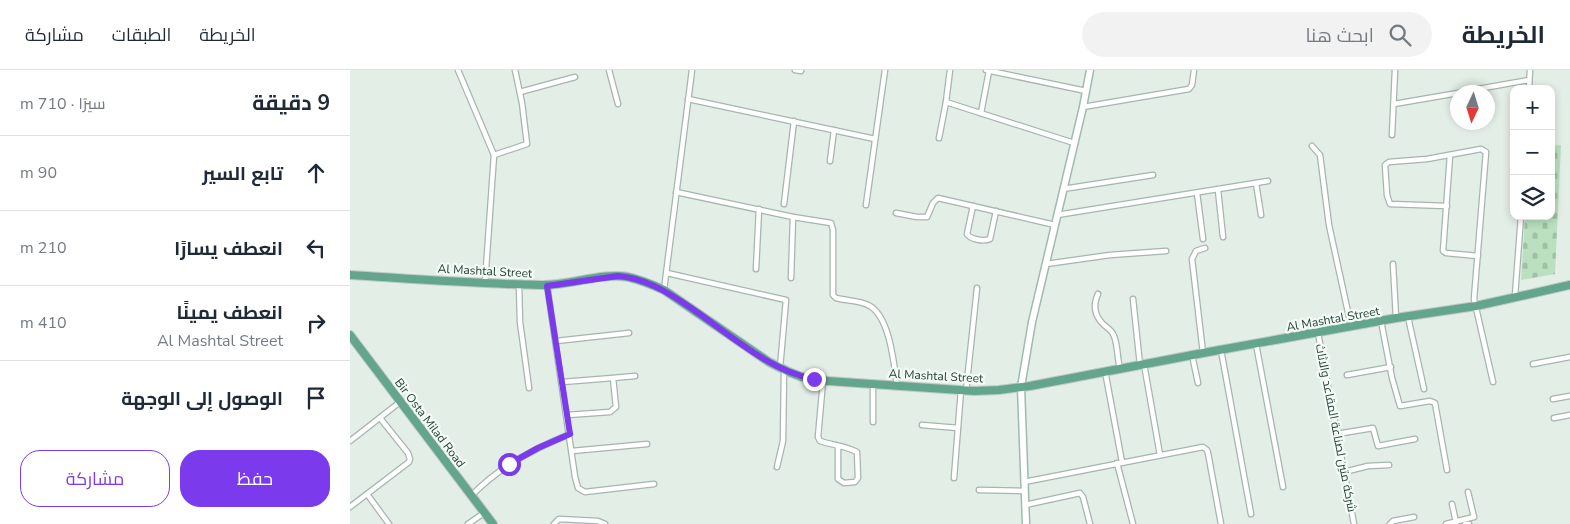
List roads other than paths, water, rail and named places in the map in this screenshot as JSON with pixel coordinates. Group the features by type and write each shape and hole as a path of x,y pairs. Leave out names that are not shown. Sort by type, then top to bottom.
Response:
{"main road":[{"path":"1026,524 1020,387 1090,70"},
{"name":"Al Mashtal Street","path":"350,275 547,286 618,276 638,280 664,290 770,362 802,377 823,381 964,391 987,391 1020,387 1203,352 1476,306 1570,285"},
{"name":"Bir Osta Milad Road","path":"350,335 493,524"}],"street":[{"path":"458,70 494,155 485,283"},
{"path":"494,155 527,144 515,70"},
{"path":"609,70 618,104"},
{"path":"664,290 692,70"},
{"path":"795,70 801,71"},
{"path":"866,205 885,70"},
{"path":"939,138 950,70"},
{"path":"982,113 987,70 1086,91"},
{"path":"1014,76 1015,70"},
{"path":"1083,106 1189,89 1192,85 1194,70"},
{"path":"1392,135 1395,70"},
{"path":"1529,85 1530,70"},
{"path":"520,92 575,77"},
{"path":"1495,86 1530,80"},
{"path":"1394,104 1450,94"},
{"path":"688,99 875,139"},
{"path":"946,102 1074,143"},
{"path":"784,204 794,122"},
{"path":"830,161 834,130"},
{"path":"1312,146 1320,155 1329,225 1351,326"},
{"path":"1447,206 1390,204 1387,195 1385,165 1389,162 1427,159 1481,149 1486,152 1474,299 1493,382"},
{"path":"1450,155 1444,252 1478,256"},
{"path":"1063,189 1153,175"},
{"path":"1057,215 1268,181"},
{"path":"1256,183 1260,215"},
{"path":"1218,190 1223,237"},
{"path":"676,192 793,217 828,222 833,225 833,295 836,298 861,302 872,308 888,332 897,386"},
{"path":"1197,193 1202,239"},
{"path":"896,213 927,217 935,200 938,198 1055,225"},
{"path":"973,206 967,234 970,237 984,241 990,239 996,212"},
{"path":"756,269 759,209"},
{"path":"791,278 793,217"},
{"path":"1515,296 1521,220"},
{"path":"1203,352 1192,259 1196,251 1205,248"},
{"path":"1046,264 1110,255 1166,250"},
{"path":"1393,264 1396,318"},
{"path":"667,273 786,300 782,369 783,441 776,467"},
{"path":"518,285 520,322 529,388"},
{"path":"547,286 578,488 585,492 654,484"},
{"path":"954,478 958,428 977,288"},
{"path":"1098,294 1095,302 1095,312 1114,336 1120,368"},
{"path":"1133,299 1142,364 1160,455"},
{"path":"1408,317 1424,389"},
{"path":"1381,321 1400,406 1430,401 1435,403 1447,470"},
{"path":"556,341 629,333"},
{"name":"شركة متين لصناعة المقاعد والاثاث","path":"1318,333 1354,524"},
{"path":"1256,344 1283,487"},
{"path":"1221,350 1251,514"},
{"path":"1192,355 1198,383"},
{"path":"1533,364 1570,357"},
{"path":"1348,376 1391,367"},
{"path":"1105,371 1132,524"},
{"path":"562,382 636,376"},
{"path":"567,415 610,412 614,410 616,407 613,378"},
{"path":"823,381 818,437 820,441 857,452 857,480 844,483 838,479 838,447"},
{"path":"873,384 873,422"},
{"path":"1553,399 1570,396"},
{"path":"350,441 400,402"},
{"path":"1554,418 1570,415"},
{"path":"350,508 409,462 410,459 380,418"},
{"path":"922,425 958,428"},
{"path":"1337,434 1373,428 1378,446 1415,439"},
{"path":"471,496 509,464 538,448 570,434"},
{"path":"572,451 646,444"},
{"path":"1024,482 1200,447 1206,448 1221,524"},
{"path":"1344,472 1368,466 1389,465"},
{"path":"979,490 1024,490"},
{"path":"1446,524 1474,517 1468,492"},
{"path":"1025,505 1080,493 1084,498 1090,524"},
{"path":"367,494 390,524"},
{"path":"1452,504 1456,522"},
{"path":"468,524 484,513"},
{"path":"1390,524 1393,521 1414,517"},
{"path":"554,524 560,519 598,521 606,524"}]}
